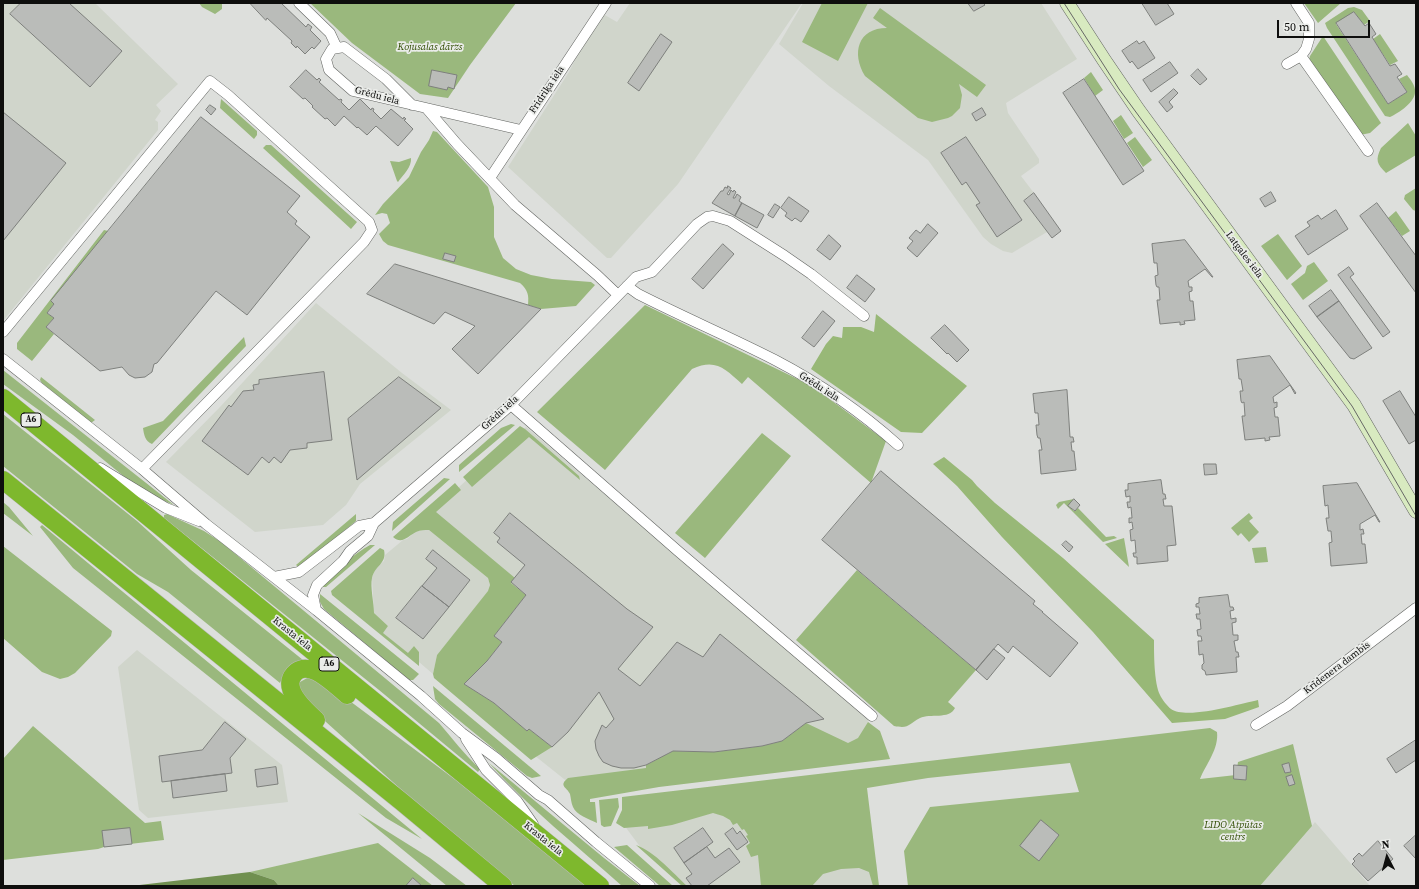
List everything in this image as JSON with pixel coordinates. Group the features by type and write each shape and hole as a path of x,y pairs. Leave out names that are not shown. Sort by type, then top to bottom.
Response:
{"highway":[{"name":"Krasta iela","path":"3,398 600,886"},
{"path":"3,480 402,802 502,886"},
{"path":"402,802 373,769 308,713 298,702 292,692 291,685 292,676 296,672 304,669 310,669 317,672 332,682 400,738 434,759 461,772"}],"street":[{"path":"299,3 330,33 336,48"},
{"name":"Fridriķa iela","path":"490,178 606,3"},
{"name":"Latgales iela","path":"1067,3 1138,110 1354,405 1414,505"},
{"path":"1287,64 1301,56 1306,49 1309,39 1309,23 1296,3"},
{"name":"Grēdu iela","path":"412,105 386,79 344,47 332,49 326,59 329,70 353,91 427,109 521,130"},
{"path":"1301,56 1368,151"},
{"path":"3,332 210,81 228,95 369,222 372,230 364,242 142,470"},
{"path":"427,109 456,144 515,205 597,275 618,295"},
{"name":"Grēdu iela","path":"316,610 314,595 317,585 343,561 350,551 368,536 374,523 511,405 636,277 652,272 697,224 707,217 713,216 730,221 811,274 864,316"},
{"name":"Grēdu iela","path":"627,286 638,294 775,360 813,382 880,429 898,445"},
{"path":"3,359 142,470 206,524 316,610 421,696 462,733 496,758 539,795 548,800 650,886"},
{"path":"511,405 700,570 872,716"},
{"path":"58,442 166,508 206,524"},
{"name":"Grēdu iela","path":"274,577 299,572 359,526 374,523"},
{"name":"Krīdenera dambis","path":"1256,725 1287,706 1416,608"},
{"path":"462,733 486,770 516,801 545,841"}],"shaded area":[{"path":"3,3 95,3 178,84 156,105 161,111 155,120 158,122 158,130 3,321"},
{"path":"630,3 802,3 678,184 611,258 607,258 508,167 569,72 579,52 603,14 617,22"},
{"path":"803,3 1041,3 1077,59 1006,103 1008,113 1039,159 1039,163 1021,176 1034,193 1024,201 1047,232 1012,253 1003,251 983,237 928,160 829,86 779,44"},
{"path":"316,303 402,373 451,410 360,484 346,505 323,525 255,532 166,462 220,407"},
{"path":"876,314 967,386 922,433 901,432 811,369 826,344 833,336 842,338 843,327 861,327 874,332"},
{"path":"526,427 868,719 866,748 569,783 440,680 505,577 430,513"},
{"path":"944,457 972,480 995,503 1063,558 1154,640 1155,668 1158,690 1163,700 1171,709 1189,713 1201,712 1226,708 1258,700 1259,707 1225,719 1172,723 1093,632 1002,537 957,486 933,464"},
{"path":"429,530 488,578 490,585 489,591 437,655 433,674 419,662 419,652 414,646 408,654 382,633 388,626 374,613 372,578 375,569 384,561 385,555 403,540 407,539 415,532"},
{"path":"137,650 282,765 288,802 148,818 139,810 118,667"},
{"path":"717,806 749,821 769,886 686,886 641,848 624,825"},
{"path":"1315,822 1370,886 1260,886 1312,826"},
{"path":"876,861 879,886 807,886 820,871"},
{"path":"250,872 274,880 279,886 131,886"}],"green space":[{"path":"199,3 222,3 222,9 215,14 202,7"},
{"name":"Kojusalas dārzs","path":"310,3 516,3 470,65 448,98 420,94 352,43"},
{"path":"822,3 868,3 838,61 802,42"},
{"path":"1304,3 1341,3 1318,23"},
{"path":"1354,7 1362,10 1370,21 1364,25 1354,12 1336,24 1388,104 1407,92 1399,79 1407,75 1415,87 1412,100 1402,110 1390,117 1385,116 1325,23 1348,8"},
{"path":"880,8 986,85 977,97 959,84 962,95 960,108 948,118 932,122 918,118 865,76 858,59 858,51 860,43 869,32 887,28 873,18"},
{"path":"1380,34 1398,61 1390,65 1373,39"},
{"path":"1323,36 1381,123 1370,133 1360,135 1309,60"},
{"path":"1091,72 1103,90 1095,96 1084,78"},
{"path":"221,99 257,131 257,135 254,139 220,108"},
{"path":"1121,115 1133,133 1124,139 1113,121"},
{"path":"1408,123 1416,136 1416,155 1386,173 1378,162 1379,152 1381,148"},
{"path":"433,131 437,132 488,187 494,207 494,237 503,258 516,269 531,275 552,279 591,282 595,285 576,306 541,309 528,305 527,293 525,288 520,283 388,245 383,241 379,234 390,223 387,214 382,213 375,215 383,204 409,177"},
{"path":"1135,137 1152,160 1143,167 1127,143"},
{"path":"266,145 271,145 357,222 351,229 263,148"},
{"path":"411,158 409,168 398,182 390,161 399,162"},
{"path":"1416,188 1416,211 1413,210 1404,199 1405,195"},
{"path":"1396,211 1410,231 1402,236 1388,218"},
{"path":"104,230 108,231 51,301 54,304 47,313 54,318 46,327 54,334 32,361 17,349 17,343"},
{"path":"1278,234 1302,266 1287,280 1261,246"},
{"path":"1314,262 1328,281 1303,300 1291,284 1305,273 1307,266"},
{"path":"645,305 812,386 886,441 871,483 748,377 742,384 725,370 714,365 700,366 692,369 605,470 537,412"},
{"path":"244,337 246,346 152,444 148,441 144,435 143,428 163,421"},
{"path":"3,370 174,505 132,483 73,435 3,384"},
{"path":"41,377 95,420 91,423 42,383 40,380"},
{"path":"3,414 137,521 191,570 303,660 289,669 280,683 168,592 137,574 3,466"},
{"path":"511,424 515,425 459,472 459,465 501,428"},
{"path":"520,426 579,476 580,480 529,437 472,487 463,477"},
{"path":"762,433 791,456 705,558 675,533"},
{"path":"444,478 450,479 392,531 393,522"},
{"path":"455,483 461,490 436,512 515,578 511,583 526,595 494,636 502,642 487,661 464,684 494,703 527,731 529,729 552,747 531,760 434,678 433,674 437,655 488,591 490,585 488,578 429,530 416,532 402,540 393,537"},
{"path":"1074,499 1069,506 1074,511 1078,508 1106,537 1114,536 1117,538 1103,542 1064,503 1058,509 1056,505 1059,502"},
{"path":"3,502 9,507 33,536 3,513"},
{"path":"1249,513 1253,518 1249,521 1259,532 1249,542 1241,533 1238,536 1231,528"},
{"path":"167,514 204,531 221,542 439,723 480,769 478,772 379,690 164,518 164,515"},
{"path":"356,514 356,521 300,568 296,565"},
{"path":"42,525 422,839 386,818 73,568 40,527"},
{"path":"1124,538 1129,567 1105,544"},
{"path":"370,545 375,545 326,587 322,587 344,564 357,553"},
{"path":"3,546 112,631 111,636 75,673 68,677 60,679 42,672 3,638"},
{"path":"1266,547 1268,562 1255,563 1252,548"},
{"path":"380,548 384,550 384,558 372,578 374,613 388,626 383,633 408,653 414,646 419,652 419,666 332,595 331,591"},
{"path":"857,570 976,670 948,702 955,708 952,712 944,715 920,718 903,727 894,726 796,640"},
{"path":"320,594 419,674 413,680 409,680 324,609 320,602"},
{"path":"309,677 319,678 457,781 586,886 515,886 454,837 306,704 298,689 300,682"},
{"path":"433,686 541,776 532,778 527,776 439,704 435,699"},
{"path":"868,722 880,731 890,759 659,787 590,799 590,802 595,802 597,823 575,810 570,794 563,785 568,778 646,768 646,765 673,751 714,752 762,746 782,741 806,723 848,743 858,738"},
{"path":"33,726 145,823 161,821 164,840 3,860 3,759"},
{"name":"LIDO Atpūtas centrs","path":"1210,728 1217,732 1216,744 1212,756 1200,779 1236,775 1238,762 1293,744 1312,826 1260,886 908,886 904,851 930,807 1079,792 1070,763 928,778 867,788 879,886 873,886 869,872 859,868 841,869 823,874 812,886 761,886 758,855 751,857 746,846 750,843 746,836 748,835 737,823 733,825 730,820 713,813 672,825 648,829 648,826 624,828 616,823 622,810 622,797"},
{"path":"489,763 640,886 622,886 520,796"},
{"path":"618,798 619,807 611,826 604,827 601,825 599,800"},
{"path":"358,813 430,858 467,886 447,886"},
{"path":"378,843 433,886 422,886 413,878 406,886 279,886 274,880 250,872"},
{"path":"627,845 673,886 660,886 614,847"},
{"path":"636,845 657,858 687,886 682,886"}],"building":[{"path":"21,3 69,3 122,51 90,87 10,14"},
{"path":"250,3 281,3 306,27 308,24 312,27 310,30 321,41 314,49 312,47 305,54 297,46 296,48 291,43 292,41 267,18 266,20"},
{"path":"968,3 986,3 974,11"},
{"path":"1142,3 1167,3 1174,14 1156,25"},
{"path":"1354,12 1365,26 1369,23 1376,34 1372,37 1390,66 1395,64 1402,74 1397,77 1407,92 1388,104 1336,23"},
{"path":"661,34 672,42 639,91 628,83"},
{"path":"1137,41 1139,44 1144,41 1155,58 1138,69 1132,61 1130,63 1122,51"},
{"path":"1170,62 1178,73 1151,92 1143,80"},
{"path":"1198,69 1207,79 1200,85 1191,76"},
{"path":"306,70 317,80 319,78 321,80 319,82 339,100 341,99 341,102 349,110 360,99 371,110 372,108 374,109 373,111 381,119 391,109 403,119 404,117 406,119 404,120 413,129 398,146 376,126 367,135 344,116 335,126 312,107 313,106 305,98 303,99 290,87"},
{"path":"432,70 457,75 454,89 448,87 447,90 429,86"},
{"path":"1084,79 1144,171 1123,185 1063,93"},
{"path":"1174,89 1178,93 1169,102 1173,107 1167,112 1159,102"},
{"path":"210,105 216,109 211,115 206,110"},
{"path":"982,108 986,115 976,121 972,114"},
{"path":"3,112 66,163 3,241"},
{"path":"201,117 300,196 287,212 297,221 295,224 310,237 247,315 216,291 157,363 154,364 152,372 145,377 135,378 129,375 122,367 100,371 46,327 54,318 47,313 54,304 51,301"},
{"path":"966,137 1022,220 997,237 976,205 980,203 966,182 962,185 941,153"},
{"path":"728,186 731,188 727,194 729,195 731,190 733,192 734,190 736,192 733,198 735,198 737,194 741,197 739,201 742,203 735,216 712,203 721,191"},
{"path":"1271,192 1276,201 1265,207 1260,199"},
{"path":"1034,193 1061,231 1052,238 1024,201"},
{"path":"789,197 809,211 801,222 795,218 792,221 785,216 787,213 781,208"},
{"path":"742,203 764,215 757,228 735,216"},
{"path":"1377,203 1416,256 1416,293 1360,216"},
{"path":"775,204 780,207 773,218 768,215"},
{"path":"1336,210 1348,229 1308,255 1295,236 1310,226 1307,222 1318,215 1321,219"},
{"path":"928,224 938,233 917,257 907,248 913,241 909,238 916,230 920,233"},
{"path":"829,235 841,246 830,260 817,250"},
{"path":"1185,240 1213,277 1205,269 1188,281 1189,287 1192,287 1192,291 1189,292 1190,301 1193,301 1195,320 1184,321 1185,324 1180,325 1180,322 1160,324 1157,300 1160,300 1159,287 1156,285 1155,276 1158,275 1157,263 1154,263 1152,244"},
{"path":"723,244 734,254 703,289 692,279"},
{"path":"445,253 456,256 454,262 443,259"},
{"path":"395,264 541,309 478,374 452,349 475,326 445,312 434,324 367,294"},
{"path":"1349,267 1354,274 1350,277 1390,332 1383,337 1338,275"},
{"path":"857,275 875,289 865,302 847,288"},
{"path":"1331,290 1339,301 1317,317 1309,306"},
{"path":"1339,301 1372,348 1354,359 1350,358 1317,317"},
{"path":"823,311 835,321 814,347 802,338"},
{"path":"945,325 969,350 957,362 931,338"},
{"path":"1270,356 1296,393 1295,394 1290,385 1273,397 1274,403 1277,402 1277,407 1274,408 1275,417 1278,417 1280,436 1269,437 1270,440 1265,441 1265,438 1245,440 1242,416 1245,416 1244,402 1242,403 1241,401 1240,391 1243,391 1241,379 1239,379 1237,360"},
{"path":"324,372 332,440 307,443 307,448 290,450 281,463 274,457 269,463 262,457 248,475 202,441 229,405 231,407 243,391 254,390 253,385 259,384 259,380"},
{"path":"399,377 441,408 357,480 348,419"},
{"path":"1067,390 1070,437 1073,437 1074,442 1071,442 1072,451 1074,451 1076,470 1041,474 1039,450 1042,450 1040,438 1038,438 1037,435 1036,425 1039,425 1038,413 1035,413 1033,394"},
{"path":"1400,391 1416,417 1416,440 1409,444 1383,401"},
{"path":"1204,464 1216,464 1217,474 1205,475"},
{"path":"881,471 1035,601 1033,604 1078,643 1050,677 1013,646 1008,653 998,644 976,670 822,540"},
{"path":"1161,480 1163,494 1165,494 1166,499 1163,499 1164,506 1172,506 1176,545 1167,546 1168,561 1137,564 1137,557 1134,557 1133,553 1136,553 1135,540 1131,541 1130,530 1133,529 1132,522 1129,523 1129,518 1132,518 1131,507 1128,508 1127,502 1130,502 1130,496 1126,497 1125,490 1128,490 1128,484"},
{"path":"1357,483 1380,522 1375,515 1360,524 1360,530 1363,529 1364,534 1361,534 1362,544 1365,544 1367,563 1331,566 1329,543 1332,542 1331,531 1328,531 1326,518 1329,518 1328,505 1325,506 1323,486"},
{"path":"1074,499 1080,505 1075,511 1068,506"},
{"path":"510,513 627,609 653,627 618,669 640,686 677,642 703,657 720,634 824,719 806,723 782,741 762,746 714,752 673,751 646,765 634,768 612,766 603,762 599,756 595,741 602,725 606,728 614,719 599,692 568,732 552,747 529,729 527,731 494,703 464,684 487,661 502,642 494,636 526,595 511,582 525,565 497,542 500,538 494,533"},
{"path":"1066,541 1073,547 1069,552 1062,545"},
{"path":"433,550 470,580 449,607 422,586 437,568 426,559"},
{"path":"422,586 449,607 423,639 396,618"},
{"path":"1228,595 1230,607 1233,607 1234,610 1230,611 1231,619 1236,618 1236,622 1232,623 1233,635 1238,635 1238,640 1234,641 1236,652 1238,652 1239,657 1236,657 1237,672 1206,675 1205,671 1202,669 1202,665 1204,663 1203,654 1199,655 1198,641 1202,641 1201,636 1198,636 1197,630 1201,629 1200,619 1197,619 1196,614 1200,614 1199,607 1196,607 1196,604 1199,603 1199,598"},
{"path":"994,649 1005,658 987,680 976,670"},
{"path":"225,722 246,739 230,758 232,773 162,782 159,756 202,750"},
{"path":"1416,740 1416,760 1396,773 1387,759"},
{"path":"1289,763 1291,772 1285,773 1282,765"},
{"path":"1234,765 1247,766 1246,780 1234,779"},
{"path":"276,767 278,784 257,787 255,770"},
{"path":"225,774 227,791 173,798 171,781"},
{"path":"1292,775 1295,784 1289,786 1286,777"},
{"path":"1041,820 1059,835 1039,861 1020,846"},
{"path":"130,828 132,844 104,847 102,831"},
{"path":"703,828 713,842 684,863 674,848"},
{"path":"733,828 737,834 740,831 748,842 737,850 725,834"},
{"path":"1416,835 1416,859 1404,846"},
{"path":"1378,841 1393,859 1368,881 1352,864 1355,861 1353,859 1359,853 1362,856"},
{"path":"707,847 715,858 729,848 740,862 707,886 692,886 686,878 692,874 684,863"},
{"path":"413,878 422,886 406,886"}],"tram line":[{"path":"1064,3 1119,89 1352,406 1416,516"}]}
